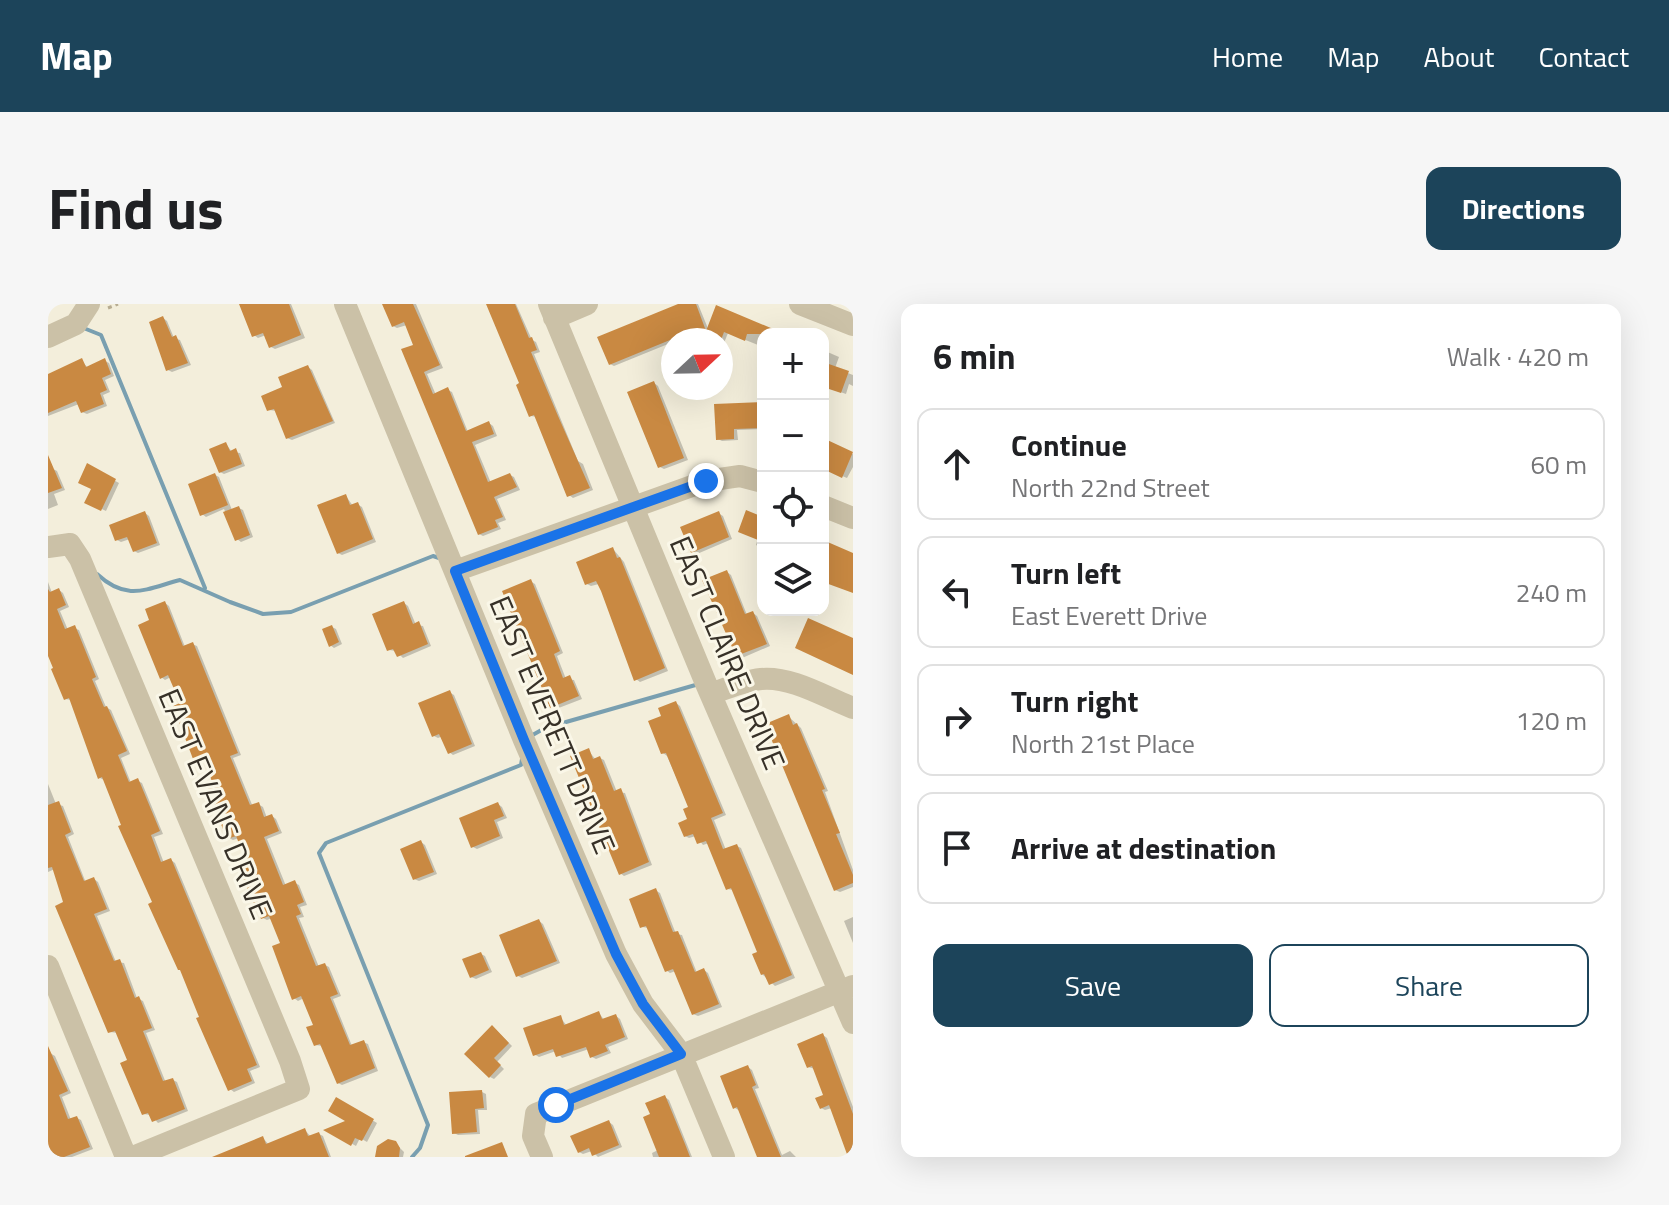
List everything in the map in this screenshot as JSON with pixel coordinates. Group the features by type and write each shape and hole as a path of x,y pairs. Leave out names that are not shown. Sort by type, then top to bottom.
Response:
{"street":[{"path":"48,337 89,304"},
{"name":"EAST EVERETT DRIVE","path":"345,304 524,740 616,954 643,1004 681,1054 724,1157"},
{"path":"552,311 587,304"},
{"path":"800,304 853,325"},
{"name":"EAST CLAIRE DRIVE","path":"552,311 711,694 846,988 853,1023"},
{"path":"455,571 721,478 740,476 757,480"},
{"path":"829,508 853,518"},
{"name":"EAST EVANS DRIVE","path":"59,546 80,559 299,1089 133,1157"},
{"path":"711,694 744,682 764,679 784,681 853,708"},
{"path":"48,966 126,1157"},
{"path":"542,1157 533,1136 536,1114 846,988"}],"building":[{"path":"239,304 289,304 301,335 269,348 263,333 252,337"},
{"path":"382,304 413,304 440,365 424,372 433,394 448,387 466,431 489,421 494,434 472,442 488,482 510,473 517,487 494,497 503,517 495,520 498,527 478,535 401,349 413,345 404,322 392,327"},
{"path":"486,304 515,304 537,350 531,352 590,488 567,497 534,415 529,417 516,385 519,383"},
{"path":"678,304 696,304 705,328 661,328 661,344 609,365 597,337"},
{"path":"716,305 771,328 757,328 757,334 747,334 745,341 733,336 733,328 707,328"},
{"path":"163,316 172,337 176,335 188,363 166,371 149,322"},
{"path":"82,358 86,367 105,358 111,374 102,378 107,390 100,393 104,404 81,413 76,401 48,413 48,374"},
{"path":"829,364 849,371 841,393 829,389"},
{"path":"308,365 333,421 286,439 274,409 267,411 261,396 282,387 278,377"},
{"path":"654,381 684,458 658,468 627,392"},
{"path":"757,402 757,428 734,429 734,439 716,440 714,404"},
{"path":"829,441 853,452 842,478 829,472"},
{"path":"226,442 230,451 236,448 242,464 219,473 209,449"},
{"path":"48,455 62,488 48,493"},
{"path":"87,463 116,479 101,511 84,503 91,489 78,483"},
{"path":"215,473 228,505 200,516 188,484"},
{"path":"346,494 350,505 358,502 373,539 337,554 317,505"},
{"path":"239,506 250,535 235,541 223,512"},
{"path":"746,510 757,515 757,540 738,532"},
{"path":"145,511 157,543 133,552 127,537 115,541 109,525"},
{"path":"719,511 729,537 691,553 680,527"},
{"path":"829,543 853,553 853,593 829,584"},
{"path":"613,547 617,558 620,557 665,668 634,681 601,591 596,581 585,585 576,562"},
{"path":"727,570 745,614 753,611 767,644 736,656 702,580"},
{"path":"531,579 560,651 554,654 563,678 570,675 579,696 550,708 502,591"},
{"path":"59,588 66,605 57,609 65,629 75,625 96,677 92,679 127,751 118,755 129,782 138,778 160,831 151,835 161,862 171,858 257,1065 247,1069 252,1081 228,1091 196,1018 199,1017 180,970 148,904 152,902 118,826 121,825 102,777 98,779 69,698 64,700 51,669 48,656 48,589 50,592"},
{"path":"165,601 183,646 193,642 238,753 230,756 250,805 259,802 264,817 272,814 279,831 264,837 283,885 295,880 304,902 297,905 301,914 296,916 316,966 325,963 338,994 330,997 350,1045 364,1040 375,1068 337,1084 320,1044 314,1046 306,1027 313,1025 301,996 292,1000 272,946 280,943 269,916 261,919 246,886 240,869 248,866 236,836 227,839 206,787 213,784 202,756 193,759 173,706 180,703 168,675 160,679 138,625 149,620 145,609"},
{"path":"404,601 413,624 419,621 428,644 397,657 393,649 387,651 372,614"},
{"path":"808,618 853,638 853,675 795,648"},
{"path":"332,625 339,642 329,647 322,629"},
{"path":"450,690 472,744 448,754 439,734 432,737 418,703"},
{"path":"676,701 723,813 711,818 723,849 737,844 792,975 769,985 752,954 757,952 731,888 726,890 706,841 697,844 693,834 684,837 678,823 687,819 683,809 688,807 666,753 661,754 648,721 661,716 658,708"},
{"path":"789,714 793,725 797,723 825,789 822,790 840,833 836,834 853,875 853,883 834,891 765,724"},
{"path":"589,748 593,759 600,756 614,791 621,788 649,862 619,875 570,756"},
{"path":"59,801 71,832 65,835 84,881 94,877 107,909 94,914 114,961 120,959 135,998 139,996 152,1028 143,1031 163,1081 173,1078 185,1109 152,1122 148,1113 142,1115 120,1063 127,1060 115,1031 108,1033 55,906 63,902 52,867 48,868 48,805"},
{"path":"498,802 504,816 494,820 500,836 471,848 459,818"},
{"path":"421,840 434,872 413,880 400,849"},
{"path":"656,888 673,932 678,931 695,972 704,968 719,1004 692,1015 673,969 665,972 646,926 640,928 629,899"},
{"path":"539,919 557,961 516,977 499,935"},
{"path":"481,952 489,970 470,978 462,959"},
{"path":"599,1011 602,1019 616,1014 625,1037 605,1045 608,1051 590,1058 586,1047 556,1057 553,1049 533,1056 523,1028 561,1015 564,1025"},
{"path":"492,1025 509,1043 494,1058 501,1065 489,1078 464,1054"},
{"path":"823,1033 853,1114 853,1157 848,1157 829,1105 820,1109 815,1098 823,1095 812,1066 807,1068 797,1044"},
{"path":"48,1046 68,1091 59,1095 68,1119 77,1116 90,1147 64,1157 53,1157 48,1146"},
{"path":"748,1065 756,1085 752,1087 781,1157 757,1157 737,1107 733,1109 720,1076"},
{"path":"482,1090 484,1108 475,1109 477,1132 452,1134 449,1092"},
{"path":"665,1095 690,1157 659,1157 643,1117 650,1114 645,1103"},
{"path":"336,1097 374,1119 362,1141 355,1138 351,1146 323,1130 345,1121 328,1111"},
{"path":"609,1120 619,1145 592,1156 589,1148 578,1153 570,1136"},
{"path":"305,1128 308,1136 319,1132 329,1157 212,1157 263,1136 266,1144"},
{"path":"388,1139 396,1141 400,1148 399,1157 375,1157 377,1146"},
{"path":"502,1142 508,1157 465,1157 465,1156"}],"waterway":[{"path":"81,327 101,335 205,588"},
{"path":"97,574 108,583 127,591 180,580 263,614 291,612 433,556 439,558"},
{"path":"529,737 545,728 699,684"},
{"path":"412,1157 420,1148 428,1125 319,853 326,843 521,765 522,759"}],"route":[{"path":"556,1105 681,1054 643,1004 616,954 455,571 706,481"}]}
